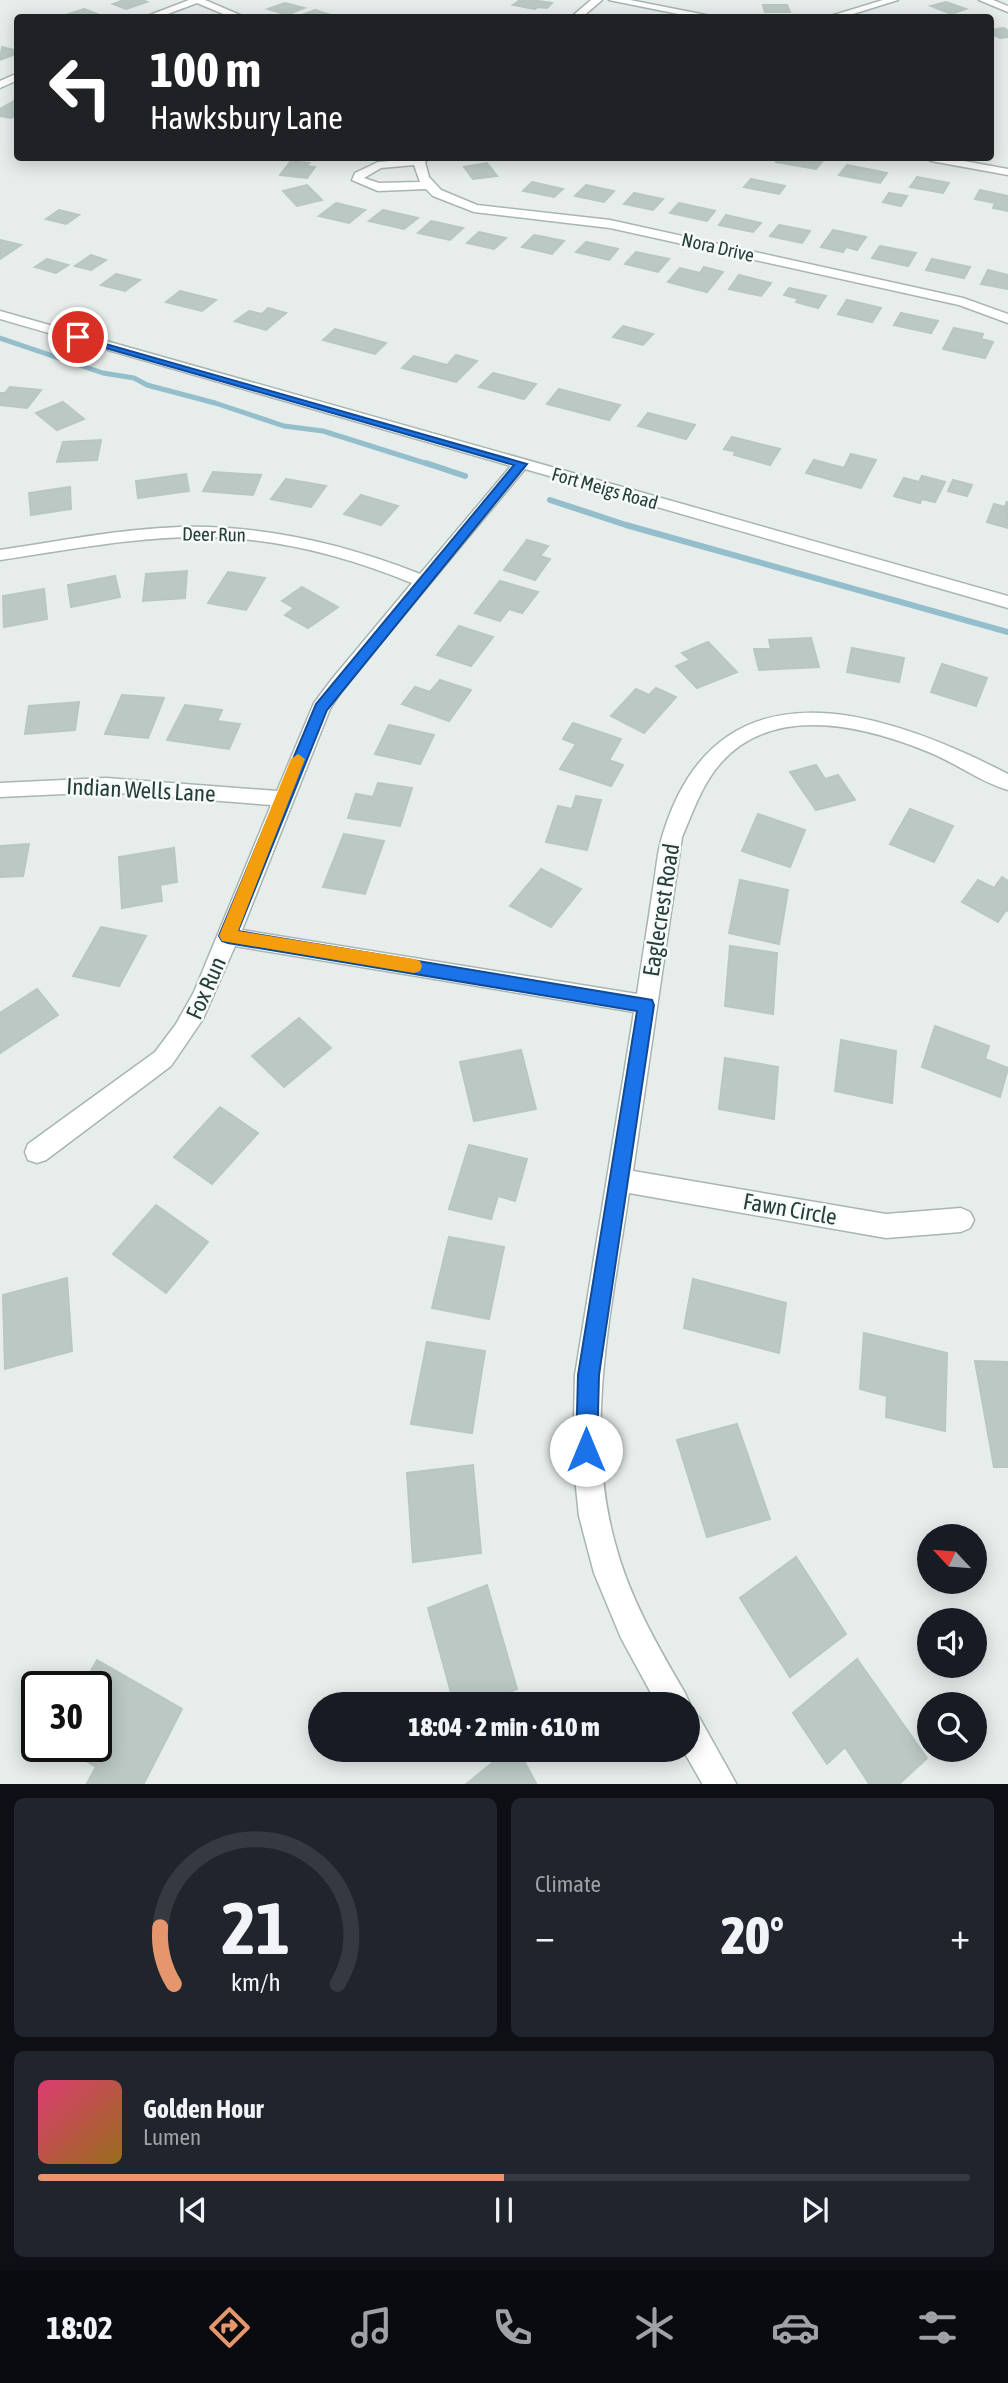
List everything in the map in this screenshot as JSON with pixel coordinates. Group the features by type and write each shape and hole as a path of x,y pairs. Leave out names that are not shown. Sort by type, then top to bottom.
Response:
{"street":[{"path":"157,14 197,0 233,14"},
{"path":"579,14 597,0"},
{"path":"614,0 694,14"},
{"path":"984,0 1008,9"},
{"path":"842,14 888,1"},
{"path":"408,161 370,167 362,172 358,180 379,187 429,185 419,169 421,161"},
{"path":"948,161 1008,172"},
{"name":"Nora Drive","path":"429,185 437,193 474,208 619,225 963,302 1008,318"},
{"name":"Fort Meigs Road","path":"0,315 1008,602"},
{"name":"Fox Run","path":"37,1152 163,1059 180,1040 193,1021 321,708 521,464"},
{"name":"Deer Run","path":"0,555 175,533 250,534 320,547 423,581"},
{"name":"Eaglecrest Road","path":"668,1692 625,1612 602,1551 589,1490 585,1431 589,1375 672,837 689,795 704,769 725,747 738,737 788,720 840,720 900,734 939,747 1008,783"},
{"name":"Indian Wells Lane","path":"0,790 99,785 282,800"},
{"path":"228,936 646,1005"},
{"name":"Fawn Circle","path":"619,1180 886,1226 961,1220"},
{"path":"700,1748 721,1784"}],"building":[{"path":"124,0 147,2 126,9 113,4"},
{"path":"520,0 552,3 547,8 535,9 513,5"},
{"path":"946,2 966,9 951,14 931,6"},
{"path":"285,3 304,8 289,14 268,9"},
{"path":"763,5 787,5 790,12 765,12"},
{"path":"84,9 97,14 69,14"},
{"path":"315,10 328,14 304,14"},
{"path":"1004,28 1008,31 1008,37 1000,38 994,35 994,29"},
{"path":"2,47 14,50 14,55 0,60"},
{"path":"14,101 14,116 0,116 0,109"},
{"path":"291,161 309,163 306,166 315,167 307,178 280,175"},
{"path":"777,161 823,161 816,169"},
{"path":"487,163 497,176 473,179 464,167"},
{"path":"847,165 887,173 880,183 839,175"},
{"path":"917,177 949,183 943,193 910,187"},
{"path":"751,179 785,186 779,194 744,187"},
{"path":"532,182 563,189 554,197 523,191"},
{"path":"307,185 322,200 297,206 283,191"},
{"path":"586,185 614,191 604,202 575,196"},
{"path":"980,190 1008,196 1008,211 993,208 995,203 975,199"},
{"path":"634,193 663,199 653,210 624,204"},
{"path":"889,193 907,196 901,206 883,202"},
{"path":"336,203 365,210 349,223 319,216"},
{"path":"679,203 715,211 707,221 670,213"},
{"path":"59,210 79,215 66,224 46,219"},
{"path":"383,210 418,218 404,229 369,221"},
{"path":"726,215 761,223 753,232 719,225"},
{"path":"431,221 463,228 450,240 418,233"},
{"path":"779,225 810,231 802,243 770,236"},
{"path":"833,230 866,237 857,250 846,247 843,252 821,247"},
{"path":"479,232 506,238 494,249 467,243"},
{"path":"534,235 564,241 552,254 522,247"},
{"path":"0,240 21,245 0,259"},
{"path":"586,242 618,249 609,260 576,252"},
{"path":"880,246 916,253 908,266 872,258"},
{"path":"636,252 669,259 658,272 625,264"},
{"path":"91,255 106,260 91,270 75,266"},
{"path":"47,259 68,265 56,273 35,267"},
{"path":"932,259 970,267 964,278 926,270"},
{"path":"704,267 723,272 707,292 668,282 680,268 700,273"},
{"path":"988,270 1008,275 1008,289 981,284"},
{"path":"116,274 140,280 125,291 101,285"},
{"path":"739,275 771,283 761,296 729,289"},
{"path":"789,288 826,296 818,308 796,302 799,299 784,295"},
{"path":"180,291 216,300 202,311 166,302"},
{"path":"847,300 881,308 872,322 838,314"},
{"path":"268,308 286,313 266,330 235,321 249,311 262,314"},
{"path":"901,313 938,321 931,333 894,325"},
{"path":"623,326 653,334 643,345 613,337"},
{"path":"954,328 983,334 981,339 993,342 985,358 943,349"},
{"path":"335,329 386,343 375,354 323,340"},
{"path":"456,355 477,361 456,382 402,368 414,356 447,365"},
{"path":"493,373 536,384 524,399 479,387"},
{"path":"10,387 41,390 27,408 0,405 0,393 5,393"},
{"path":"559,389 620,405 609,420 547,404"},
{"path":"63,402 84,419 57,430 36,413"},
{"path":"648,413 695,425 686,439 638,426"},
{"path":"732,437 780,449 770,465 734,455 736,452 724,449"},
{"path":"101,440 97,460 57,462 63,442"},
{"path":"851,454 876,460 861,488 806,473 814,460 844,468"},
{"path":"213,472 261,475 253,495 203,491"},
{"path":"186,474 189,491 138,498 136,481"},
{"path":"922,476 945,482 935,502 922,499 920,503 894,496 904,478 919,482"},
{"path":"286,479 326,486 311,507 271,499"},
{"path":"953,480 972,485 967,496 948,491"},
{"path":"70,487 71,509 31,515 29,493"},
{"path":"361,495 398,506 381,525 344,514"},
{"path":"1007,501 1008,528 987,522 994,504 1005,507"},
{"path":"527,540 548,546 540,556 550,559 535,580 504,570"},
{"path":"187,571 185,598 143,601 146,574"},
{"path":"228,572 265,578 246,610 208,603"},
{"path":"115,576 120,597 71,607 68,585"},
{"path":"500,581 538,592 522,613 509,609 500,621 475,613"},
{"path":"302,587 338,607 308,628 285,615 294,608 282,601"},
{"path":"44,589 47,619 4,627 3,596"},
{"path":"459,626 493,637 471,666 437,655"},
{"path":"811,638 819,667 759,670 754,649 771,649 769,640"},
{"path":"708,642 737,672 697,688 676,666 690,660 682,653"},
{"path":"852,648 904,658 899,682 847,672"},
{"path":"942,664 987,678 976,706 931,692"},
{"path":"440,680 471,690 449,721 402,704 415,687 430,692"},
{"path":"656,688 676,697 644,733 611,716 636,689 649,695"},
{"path":"122,695 164,698 148,738 105,734"},
{"path":"79,702 75,730 25,734 29,706"},
{"path":"185,705 222,710 217,721 240,724 229,749 167,740"},
{"path":"573,723 621,739 609,760 623,765 611,786 560,769 576,744 563,739"},
{"path":"389,725 434,735 420,764 375,754"},
{"path":"816,765 825,779 838,775 855,800 816,810 790,772"},
{"path":"378,783 412,788 400,826 348,818 356,794 373,797"},
{"path":"576,796 601,800 587,850 546,842 558,806 572,809"},
{"path":"910,809 953,826 934,862 890,844"},
{"path":"758,814 805,830 790,867 742,851"},
{"path":"344,834 384,841 365,894 323,887"},
{"path":"29,844 23,876 0,877 0,846"},
{"path":"174,848 177,882 160,885 162,901 122,908 119,857"},
{"path":"541,869 581,889 551,927 510,906"},
{"path":"1002,877 1008,881 1008,911 1006,910 998,922 962,902 978,880 994,888"},
{"path":"740,880 788,890 779,944 729,933"},
{"path":"101,927 146,936 119,986 73,976"},
{"path":"730,946 777,953 773,1014 725,1006"},
{"path":"37,989 58,1015 0,1053 0,1013"},
{"path":"299,1018 331,1048 284,1087 252,1056"},
{"path":"935,1026 989,1046 985,1059 1008,1068 1000,1097 922,1067"},
{"path":"841,1040 896,1051 892,1103 835,1091"},
{"path":"521,1050 536,1109 474,1121 460,1062"},
{"path":"725,1058 778,1067 774,1119 719,1109"},
{"path":"220,1107 258,1133 212,1184 174,1157"},
{"path":"469,1145 527,1159 515,1201 498,1196 491,1219 449,1209"},
{"path":"156,1205 208,1242 166,1293 113,1254"},
{"path":"449,1237 504,1247 489,1319 432,1308"},
{"path":"67,1278 72,1351 5,1369 3,1295"},
{"path":"693,1279 786,1303 779,1353 684,1328"},
{"path":"864,1333 947,1353 945,1431 886,1417 887,1396 860,1389"},
{"path":"427,1342 485,1351 472,1433 411,1424"},
{"path":"975,1361 1008,1362 1008,1467 994,1467"},
{"path":"737,1424 770,1519 707,1537 677,1440"},
{"path":"473,1465 481,1553 413,1562 407,1473"},
{"path":"796,1557 846,1634 790,1677 740,1598"},
{"path":"487,1585 517,1689 510,1692 451,1692 428,1608"},
{"path":"857,1659 917,1744 917,1762 923,1762 899,1784 869,1784 845,1747 827,1764 793,1713"},
{"path":"97,1660 182,1709 144,1784 87,1784 96,1767 88,1762 112,1762 112,1671 91,1671"},
{"path":"493,1762 525,1762 536,1784 466,1784"}],"waterway":[{"path":"0,338 103,373 134,378 147,385 215,403 284,426 323,431 431,465"},
{"path":"426,463 465,476"},
{"path":"550,500 626,525 1008,632"}],"slow traffic":[{"path":"298,759 228,936 414,966"}],"route":[{"path":"78,337 521,464 338,683 321,708 289,779 228,936 646,1005 589,1375 586,1450"}]}
